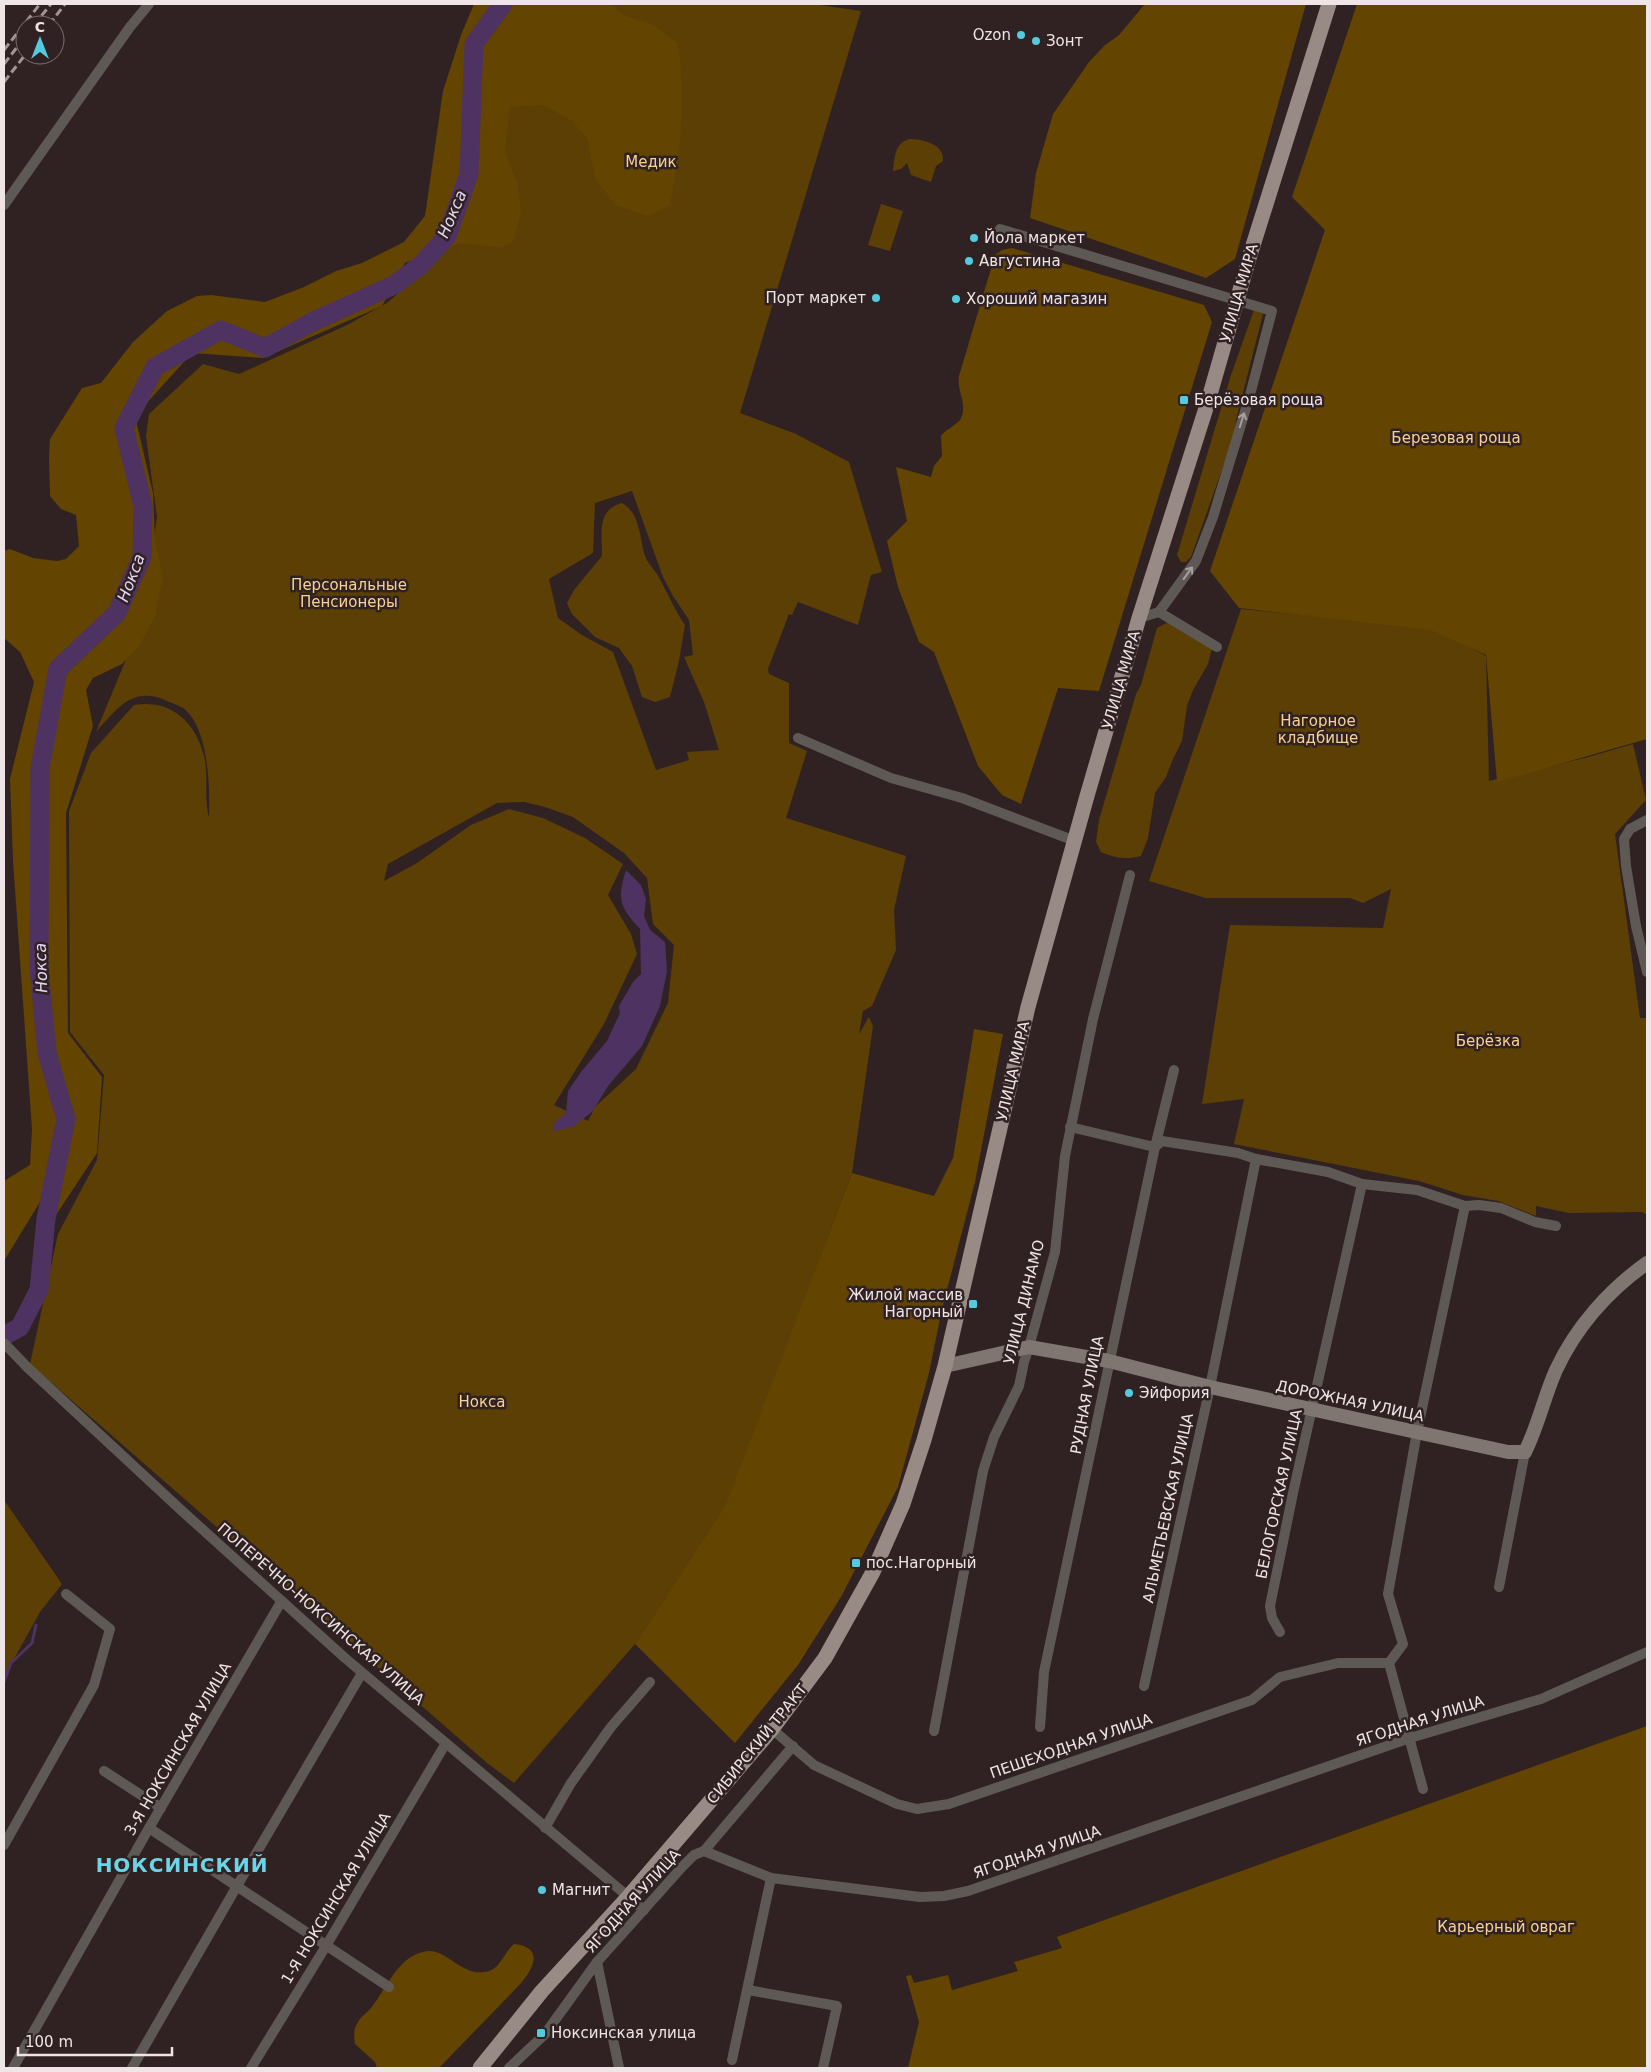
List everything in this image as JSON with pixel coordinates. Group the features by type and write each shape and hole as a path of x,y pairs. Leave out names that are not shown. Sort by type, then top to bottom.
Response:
{"main road":[{"name":"УЛИЦА МИРА","path":"944,1366 1028,1007 1139,618 1204,414 1329,4"},
{"name":"СИБИРСКИЙ ТРАКТ","path":"484,2067 542,1991 629,1896 772,1729 825,1658 873,1572 903,1504 924,1440 944,1366"}],"street":[{"path":"4,205 149,4"},
{"path":"1000,229 1272,311 1250,395 1212,517 1196,561 1159,612 1139,618"},
{"path":"1159,612 1217,647"},
{"path":"798,738 891,778 962,798 1075,841"},
{"path":"1647,820 1630,829 1624,839 1626,866 1636,926 1647,972"},
{"name":"УЛИЦА ДИНАМО","path":"934,1731 983,1471 994,1437 1019,1386 1054,1252 1070,1127 1093,1019 1130,875"},
{"name":"РУДНАЯ УЛИЦА","path":"1040,1727 1044,1672 1155,1147 1174,1070"},
{"path":"1070,1127 1155,1147 1162,1142 1238,1153 1256,1159 1328,1172 1362,1184 1417,1190 1465,1206 1480,1205 1501,1208 1535,1222 1556,1226"},
{"name":"АЛЬМЕТЬЕВСКАЯ УЛИЦА","path":"1144,1686 1210,1387 1256,1159"},
{"name":"БЕЛОГОРСКАЯ УЛИЦА","path":"1280,1632 1272,1618 1270,1606 1292,1493 1362,1184"},
{"path":"1423,1789 1389,1663 1403,1644 1388,1594 1417,1432 1465,1206"},
{"path":"1499,1587 1525,1452 1532,1438 1556,1370 1585,1321 1613,1291 1647,1263"},
{"name":"ПОПЕРЕЧНО-НОКСИНСКАЯ УЛИЦА","path":"4,1343 19,1360 281,1602 362,1673 644,1910"},
{"name":"ДОРОЖНАЯ УЛИЦА","path":"944,1366 1029,1347 1109,1361 1210,1387 1508,1452 1525,1452"},
{"path":"4,1845 94,1685 110,1629 66,1594"},
{"name":"3-Я НОКСИНСКАЯ УЛИЦА","path":"12,2068 281,1602"},
{"name":"ЯГОДНАЯ УЛИЦА","path":"509,2068 545,2034 597,1962 688,1860 704,1851 771,1878 920,1897 944,1896 968,1891 1410,1738 1541,1699 1647,1652"},
{"name":"ПЕШЕХОДНАЯ УЛИЦА","path":"772,1729 814,1765 897,1804 917,1809 949,1804 1252,1700 1280,1677 1338,1663 1389,1663"},
{"path":"132,2068 362,1673"},
{"path":"545,1828 571,1783 611,1727 650,1682"},
{"name":"1-Я НОКСИНСКАЯ УЛИЦА","path":"251,2068 326,1946 446,1743"},
{"path":"704,1851 793,1746"},
{"path":"104,1771 161,1808"},
{"path":"149,1828 389,1987"},
{"path":"732,2060 771,1878"},
{"path":"597,1962 619,2068"},
{"path":"748,1990 837,2006 824,2068"}],"green space":[{"name":"Медик","path":"474,4 611,4 623,15 652,24 678,44 682,105 677,165 670,205 649,216 615,205 595,178 587,138 572,121 543,105 510,107 505,151 518,186 521,213 513,242 503,248 461,243 405,263 382,306 263,358 192,353 135,416 153,493 155,540 163,576 155,617 139,646 122,664 93,678 86,690 93,726 66,813 68,1033 102,1077 97,1153 52,1221 40,1202 4,1261 4,1181 30,1165 32,1129 13,861 10,779 34,682 20,652 4,638 4,551 10,549 33,558 57,561 66,559 79,546 76,515 61,509 50,496 50,439 82,388 101,383 133,342 167,311 197,296 211,295 265,302 304,287 336,271 362,263 404,242 425,216 443,91 461,35"},
{"path":"536,4 813,4 861,11 740,413 796,434 849,462 882,572 871,575 858,625 798,602 792,615 789,614 768,669 769,674 789,683 789,743 807,751 786,818 906,856 894,910 896,950 872,1006 863,1011 859,1034 869,1017 873,1026 852,1173 821,1255 746,1477 635,1644 514,1783 487,1763 30,1364 58,1234 97,1160 104,1075 70,1032 69,811 91,753 134,705 148,704 171,710 181,716 196,735 205,760 209,817 208,775 203,743 192,717 183,708 153,696 134,698 118,709 96,732 134,640 148,578 157,517 146,436 149,414 203,364 239,374 347,325 387,303 430,266 490,187 504,45","holes":["632,491 663,577 689,620 693,655 684,657 704,702 719,750 687,752 689,760 656,770 613,652 582,635 558,618 549,579 593,553 595,503","524,802 573,817 624,853 647,878 653,924 674,945 668,1003 636,1069 595,1107 588,1121 554,1105 604,1024 637,954 631,934 608,895 623,864 585,838 543,818 509,809 471,825 417,863 384,881 388,864 497,803"]},
{"path":"1145,4 1306,4 1235,259 1206,278 1030,218 1036,173 1053,114 1089,62 1104,46 1119,35"},
{"name":"Березовая роща","path":"1357,4 1647,4 1647,739 1497,782 1486,655 1431,630 1239,608 1210,571 1325,230 1292,197"},
{"path":"909,139 926,141 937,147 943,155 943,161 936,166 931,182 911,175 907,163 901,169 893,171 895,156 900,144"},
{"path":"881,204 903,211 890,251 868,245"},
{"path":"1012,248 1204,305 1212,322 1099,691 1058,688 1021,804 1002,795 978,766 934,652 919,642 898,587 887,541 907,521 896,467 931,477 934,466 942,456 941,436 960,420 962,414 963,403 959,387 959,376 995,255 1002,250"},
{"path":"1254,310 1263,314 1236,420 1235,433 1191,557 1186,562 1181,562 1177,555 1231,375"},
{"path":"622,503 634,515 648,562 657,574 685,625 670,697 655,702 642,697 632,666 619,648 595,637 572,614 567,603 574,590 602,556 601,531 604,517 614,506"},
{"name":"Берёзка","path":"1241,609 1432,627 1486,656 1489,781 1633,744 1646,800 1615,834 1640,1018 1647,1018 1647,1215 1642,1212 1569,1213 1536,1206 1536,1216 1498,1201 1463,1195 1419,1181 1234,1144 1244,1099 1202,1104 1230,925 1383,928 1391,889 1363,903 1350,898 1206,898 1149,881"},
{"path":"1174,619 1197,629 1210,638 1213,644 1208,664 1193,690 1187,706 1182,741 1166,777 1155,793 1148,838 1141,856 1125,858 1111,856 1101,852 1096,842 1099,820 1157,628"},
{"path":"974,1029 1003,1034 975,1182 942,1309 929,1373 898,1487 841,1597 798,1665 735,1743 635,1644 725,1507 852,1173 934,1196 953,1158"},
{"path":"4,1500 62,1584 40,1612 4,1677"},
{"name":"Карьерный овраг","path":"1647,1726 1647,2068 908,2068 919,2022 906,1976 911,1975 914,1983 948,1975 952,1990 1018,1971 1014,1962 1062,1948 1057,1937"},
{"path":"514,1944 527,1947 534,1956 532,1966 526,1977 439,2068 377,2068 375,2062 355,2044 354,2035 359,2020 371,2008 395,1973 410,1958 419,1953 436,1952 472,1971 489,1971 499,1963"}],"shaded area":[{"path":"626,870 641,885 646,899 644,916 650,930 665,942 667,971 660,1006 642,1046 608,1086 593,1111 573,1127 553,1131 555,1122 566,1113 568,1091 607,1041 620,1013 619,1006 633,982 641,974 640,929 624,908 621,896"}],"waterway":[{"name":"Нокса","path":"4,1336 20,1327 39,1290 46,1219 66,1119 47,1053 39,968 40,768 58,669 117,613 142,557 143,506 124,428 155,367 221,330 265,348 312,322 394,285 421,265 447,236 469,174 474,44 503,4"},
{"path":"4,1682 11,1663 32,1643 36,1625"}],"railway":[{"path":"4,50 40,4"},
{"path":"42,15 51,4"},
{"path":"57,15 65,4"},
{"path":"4,64 15,50"},
{"path":"4,82 17,65"}],"place":[{"name":"Ozon","path":"1021,35"},
{"name":"Зонт","path":"1036,41"},
{"name":"Йола маркет","path":"974,238"},
{"name":"Августина","path":"969,261"},
{"name":"Порт маркет","path":"876,298"},
{"name":"Хороший магазин","path":"956,299"},
{"name":"Берёзовая роща","path":"1184,400"},
{"name":"Жилой массив Нагорный","path":"973,1304"},
{"name":"Эйфория","path":"1129,1393"},
{"name":"пос.Нагорный","path":"856,1563"},
{"name":"Магнит","path":"542,1890"},
{"name":"Ноксинская улица","path":"541,2033"}],"district":[{"name":"НОКСИНСКИЙ","path":"182,1865"}],"park label":[{"name":"Персональные Пенсионеры","path":"349,594"},
{"name":"Нагорное кладбище","path":"1318,730"}]}
